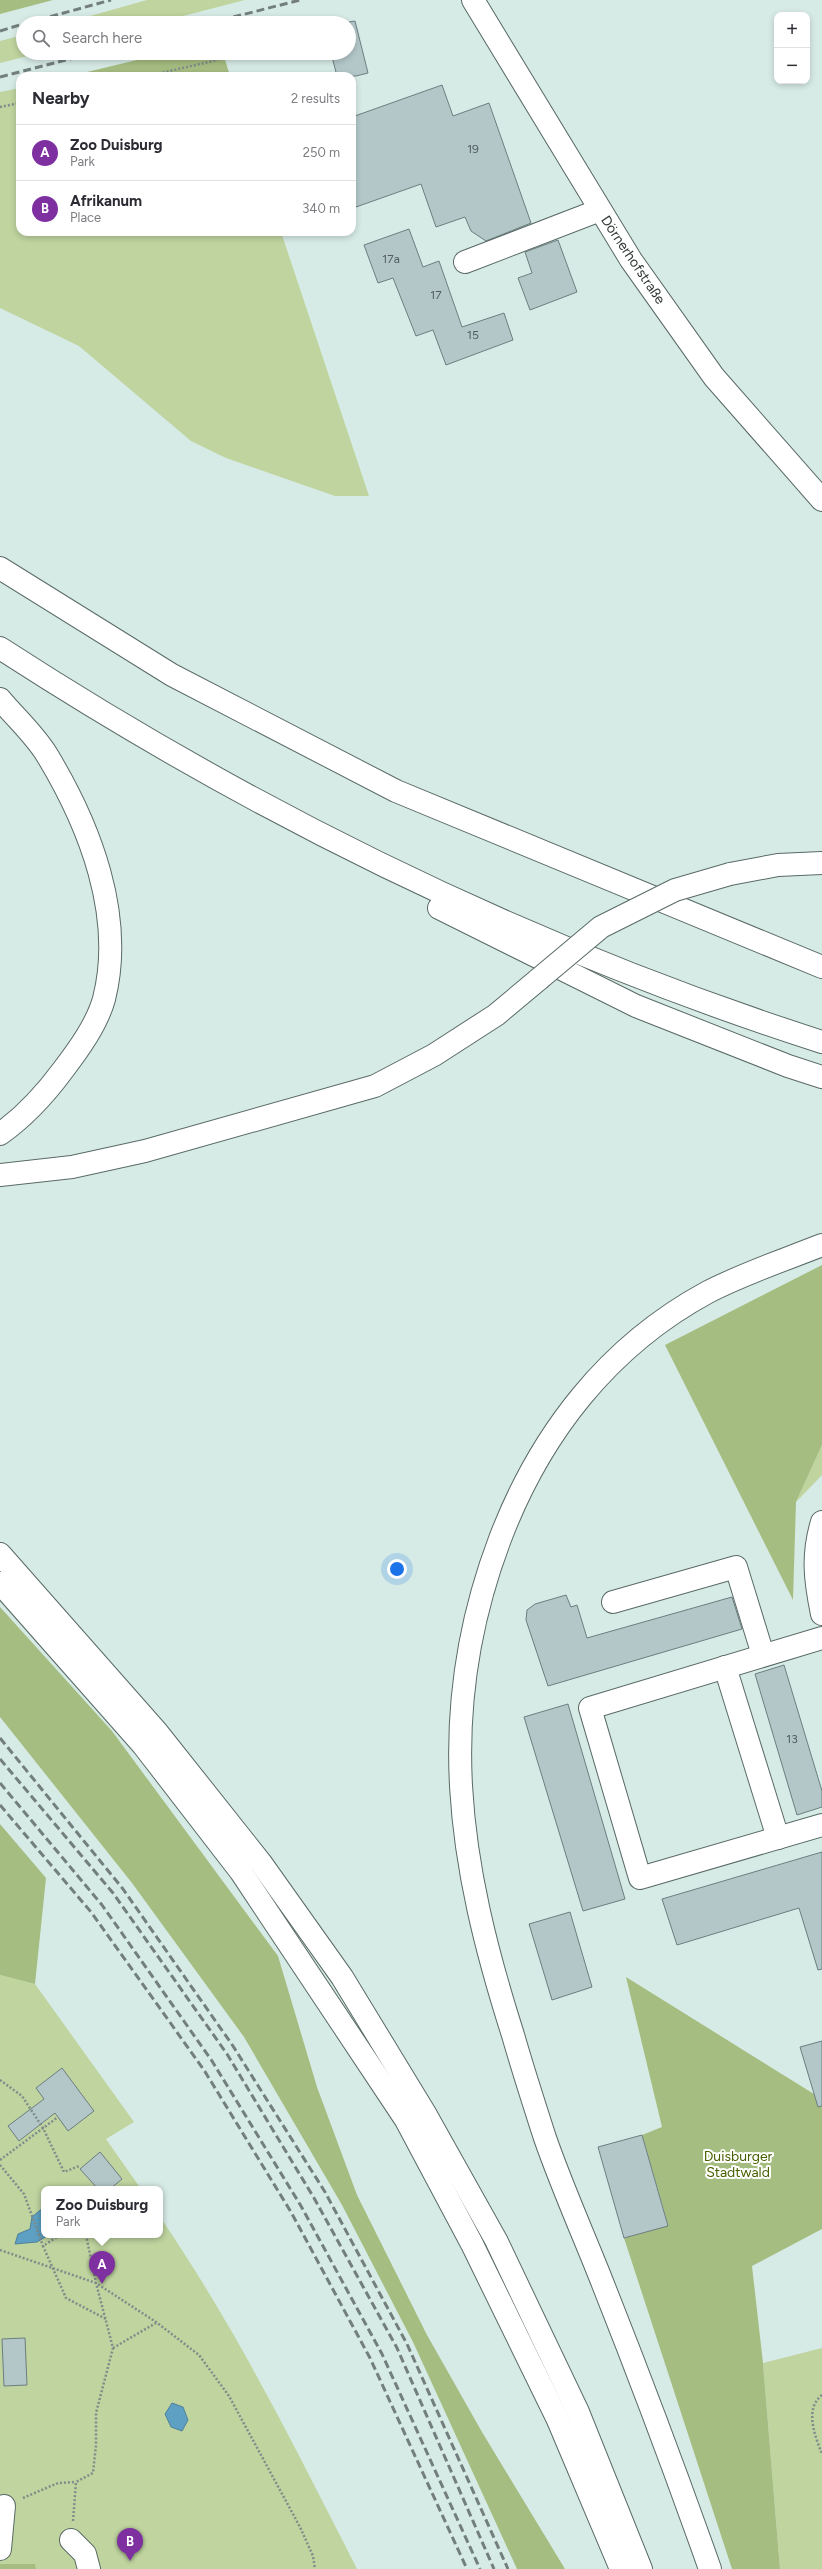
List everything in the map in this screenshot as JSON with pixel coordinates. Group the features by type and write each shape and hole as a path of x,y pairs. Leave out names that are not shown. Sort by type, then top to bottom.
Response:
{"main road":[{"name":"Dörnerhofstraße","path":"473,0 631,260 714,377 822,500"},
{"path":"465,262 600,210"},
{"path":"0,568 172,675 396,791 822,966"},
{"path":"0,648 82,701 214,779 348,848 543,940 822,1042"},
{"path":"0,699 46,754 84,826 101,882 110,929 112,959 103,1001 84,1040 48,1089 22,1116 0,1134"},
{"path":"348,848 425,900 636,1006 788,1066 822,1077"},
{"path":"0,1175 72,1167 145,1151 375,1086 502,1019 539,979 601,927 675,890 730,874 778,865 822,863"},
{"path":"710,2569 663,2435 546,2141 492,1970 479,1920 465,1838 460,1779 460,1717 472,1632 494,1555 529,1473 573,1404 617,1357 670,1316 706,1294 737,1278 822,1245"},
{"path":"822,1522 815,1544 815,1574 822,1614"},
{"path":"0,1554 157,1732 261,1863 342,1977 426,2115 496,2240 578,2412 642,2569"},
{"path":"613,1602 736,1568 763,1655"},
{"path":"0,1583 144,1745 242,1872 406,2120 472,2244 558,2420 621,2569"},
{"path":"822,1638 590,1708 640,1878 822,1825"},
{"path":"725,1667 778,1838"},
{"path":"0,2549 4,2506"},
{"path":"71,2540 85,2554 89,2569"}],"path":[{"path":"165,72 218,60"},
{"path":"0,107 16,104"},
{"path":"0,2080 22,2096 43,2128 64,2172 79,2166"},
{"path":"0,2160 58,2117"},
{"path":"0,2165 24,2194 42,2246 66,2298 106,2319"},
{"path":"42,2246 55,2238"},
{"path":"4,2506 58,2484 76,2482 93,2473 96,2445 96,2413 113,2348 96,2283 87,2238"},
{"path":"0,2250 52,2270 96,2283 156,2322 199,2355 229,2396 300,2527 313,2556 315,2569"},
{"path":"113,2348 156,2322"},
{"path":"822,2395 814,2404 812,2416 813,2430 822,2454"},
{"path":"71,2540 76,2482"}],"green space":[{"path":"0,0 53,0 0,14"},
{"path":"147,0 245,0 183,16 90,16"},
{"path":"16,37 16,59 0,63 0,41"},
{"path":"137,60 225,60 229,72 87,72"},
{"path":"16,89 16,236 282,236 369,496 335,496 226,458 191,441 79,346 0,308 0,92"},
{"path":"822,1265 822,1445 796,1502 793,1600 665,1345"},
{"path":"822,1445 822,1475 796,1502"},
{"path":"0,1607 112,1731 278,1956 317,2087 357,2195 427,2335 482,2432 565,2569 517,2569 413,2342 342,2205 244,2037 132,1883 0,1717"},
{"path":"0,1824 46,1878 35,1984 0,1975"},
{"path":"0,1975 35,1984 134,2122 106,2139 139,2186 41,2186 41,2238 163,2238 163,2222 188,2259 240,2346 288,2434 357,2569 36,2569 34,2564 0,2564"},
{"name":"Duisburger Stadtwald","path":"626,1977 822,2099 822,2229 752,2266 763,2363 780,2569 732,2569 624,2238 668,2225 642,2135 662,2127"},
{"path":"822,2348 822,2569 780,2569 763,2363"},
{"path":"0,2564 35,2564 36,2569 0,2569"}],"water":[{"path":"41,2210 41,2238 44,2238 37,2242 15,2244 18,2234 30,2229 32,2217"},
{"path":"172,2403 183,2407 188,2420 182,2431 171,2427 165,2414"}],"building":[{"path":"356,25 368,73 356,76 356,72 336,72 333,60 356,60"},
{"path":"442,85 453,116 489,103 531,223 486,241 471,231 465,217 436,227 421,184 356,207 356,116"},
{"path":"409,229 423,267 439,261 462,327 504,313 513,340 446,365 433,330 416,336 393,278 378,283 364,245"},
{"path":"558,240 577,292 530,310 518,278 532,273 525,252"},
{"path":"566,1595 571,1607 577,1605 587,1638 732,1597 742,1629 548,1686 526,1620 527,1610 535,1604"},
{"path":"784,1665 822,1791 822,1807 797,1815 755,1674"},
{"path":"568,1704 625,1899 583,1911 524,1717"},
{"path":"822,1852 822,1969 818,1970 799,1908 677,1945 662,1899"},
{"path":"570,1912 592,1987 552,2000 529,1924"},
{"path":"822,2041 822,2106 818,2107 800,2047"},
{"path":"62,2068 94,2111 68,2131 55,2113 19,2141 8,2126 44,2099 36,2088"},
{"path":"642,2135 668,2226 624,2238 598,2147"},
{"path":"100,2152 122,2179 114,2186 95,2186 80,2169"},
{"path":"25,2338 27,2385 4,2386 2,2339"}],"railway":[{"path":"53,16 111,0"},
{"path":"237,16 300,0"},
{"path":"0,31 16,26"},
{"path":"19,72 66,60"},
{"path":"0,77 16,73"},
{"path":"0,1738 123,1889 233,2046 325,2192 407,2344 508,2569"},
{"path":"0,1759 113,1893 227,2054 314,2198 397,2348 494,2569"},
{"path":"0,1783 102,1905 212,2061 301,2206 382,2354 480,2569"},
{"path":"0,1805 91,1912 204,2070 291,2212 370,2358 467,2569"}],"place":[{"name":"Zoo Duisburg","path":"102,2284"},
{"name":"Afrikanum","path":"130,2561"}]}
